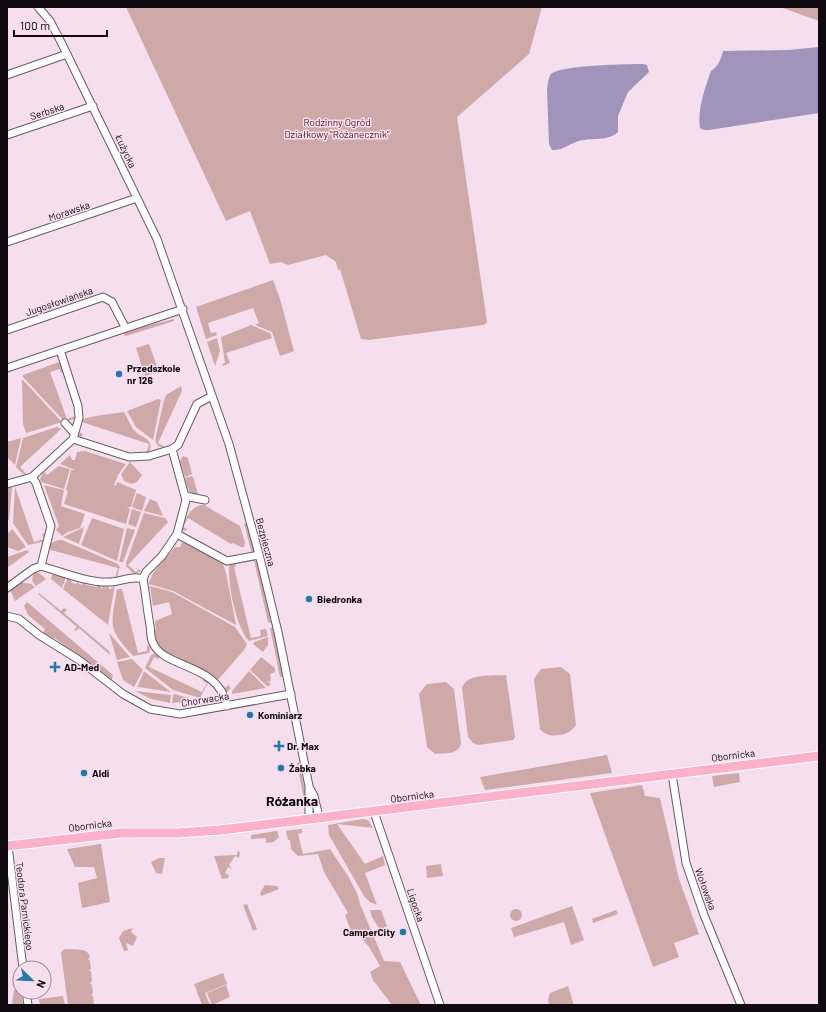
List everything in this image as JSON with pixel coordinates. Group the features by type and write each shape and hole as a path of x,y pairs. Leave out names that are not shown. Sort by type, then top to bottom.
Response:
{"main road":[{"name":"Obornicka","path":"7,846 121,833 177,833 209,831 374,812 819,756"}],"street":[{"name":"Łużycka","path":"38,7 50,21 158,239 183,309"},
{"path":"7,75 67,54"},
{"name":"Serbska","path":"7,135 93,106"},
{"name":"Morawska","path":"7,242 137,198"},
{"name":"Jugosłowiańska","path":"7,330 103,297 112,302 126,327"},
{"path":"7,368 183,309"},
{"name":"Bezpieczna","path":"183,309 229,444 259,555 291,694 314,818"},
{"path":"7,484 32,477 74,436 79,418 78,406 60,350"},
{"path":"65,423 74,436 129,457 149,456 172,449 178,445 197,404 212,396"},
{"path":"172,449 186,504 177,534 162,556 146,572 143,579 152,642 161,653 203,674 215,683 225,696 227,706"},
{"path":"32,477 36,483 51,526 41,566"},
{"path":"185,496 205,500"},
{"path":"177,534 226,561 259,555"},
{"path":"7,588 33,569 41,566 102,582 118,581 136,577 143,579"},
{"name":"Chorwacka","path":"7,616 19,619 39,635 79,660 123,694 150,709 180,714 291,694"},
{"name":"Wołowska","path":"672,774 682,844 688,869 704,915 741,1005"},
{"name":"Ligocka","path":"374,812 440,1005"},
{"name":"Teodora Parnickiego","path":"7,846 22,960"}],"green space":[{"name":"Rodzinny Ogród Działkowy \"Różanecznik\"","path":"126,7 542,7 529,54 457,117 487,322 484,325 368,340 361,339 340,269 338,270 336,262 326,255 288,265 281,262 270,264 250,211 226,221"},
{"path":"780,7 819,7 819,21"},
{"path":"273,280 280,299 294,351 280,356 272,332 255,325 259,323 253,308 208,323 211,333 216,332 217,335 206,339 196,307"},
{"path":"174,319 174,321 126,336 121,332"},
{"path":"251,325 270,333 272,338 226,353 230,363 223,366 222,364 225,363 221,337"},
{"path":"217,338 220,351 215,366 207,342"},
{"path":"149,344 159,372 145,376 136,348"},
{"path":"62,361 65,372 61,373 60,369 50,372 67,419 76,416 74,409 77,409 76,418 68,421 63,420 23,377 23,375"},
{"path":"22,380 62,422 26,433 23,424"},
{"path":"181,386 182,391 158,443 167,448 158,446 155,440 164,400 166,395"},
{"path":"158,399 161,400 153,440 136,427 127,411"},
{"path":"124,412 133,429 149,441 150,448 149,453 146,454 149,444 82,422 79,432 83,434 81,437 77,434 83,419"},
{"path":"57,427 61,429 20,467 27,475 23,474 16,467 23,438"},
{"path":"21,438 15,465 7,457 7,442"},
{"path":"85,451 126,464 118,475 114,485 116,486 117,482 136,490 131,507 127,507 130,509 126,524 64,504 68,491 66,490 71,470 75,470 60,464 70,455 72,460 75,460 77,452"},
{"path":"183,456 188,458 192,474 185,477 180,461"},
{"path":"130,462 142,475 137,482 132,484 124,481 121,474"},
{"path":"59,466 70,469 64,489 41,482 40,479 44,472 47,475"},
{"path":"192,476 198,494 190,492 187,487 185,478"},
{"path":"44,485 64,490 61,506 85,514 80,528 68,532 62,536 56,530 59,526"},
{"path":"10,486 12,488 9,520 7,519 7,487"},
{"path":"15,487 34,542 44,539 42,534 46,533 46,541 28,545 13,523"},
{"path":"137,493 146,497 142,511 132,507"},
{"path":"150,499 157,502 163,516 144,511"},
{"path":"204,505 240,526 245,543 244,547 233,543 231,544 188,518 183,527 187,529 186,531 181,530 189,513 196,507"},
{"path":"132,509 141,512 136,527 128,524"},
{"path":"144,513 165,518 168,522 128,565 136,572 139,569 141,571 134,574 126,566 126,563"},
{"path":"92,518 124,529 117,561 81,545"},
{"path":"244,523 247,524 255,552 252,554"},
{"path":"84,527 79,544 63,537"},
{"path":"127,528 135,530 123,562 119,562"},
{"path":"12,529 26,547 18,551 7,547 7,534"},
{"path":"62,540 118,564 121,569 119,568 117,579 109,580 111,577 115,578 118,568 47,549 49,544"},
{"path":"182,542 222,561 226,573 236,625 173,591 149,584 150,579 156,569 175,547 180,547"},
{"path":"27,550 29,552 7,568 7,557"},
{"path":"254,560 258,562 271,623 268,622"},
{"path":"230,562 235,562 236,567 234,567 251,638 261,636 260,630 266,629 268,636 249,641 244,635 233,603 229,580"},
{"path":"34,572 39,573 46,579 36,586 32,581"},
{"path":"52,575 66,577 62,588 51,579"},
{"path":"68,577 72,583 77,584 76,579 79,584 83,585 83,580 86,585 97,587 96,583 100,583 101,588 103,588 102,583 106,589 106,584 109,589 113,588 113,584 115,584 108,625 63,589"},
{"path":"20,582 31,584 35,587 15,601 10,589"},
{"path":"150,586 172,592 235,627 247,644 244,650 217,681 225,688 228,685 231,688 227,692 216,682 170,655 158,646 152,631 156,630 155,621 172,614 169,602 153,606"},
{"path":"117,589 122,589 138,653 147,651 147,646 151,645 149,653 133,656 115,632 113,626 113,611"},
{"path":"39,593 61,611 64,608 67,610 64,613 109,651 110,655 79,628 76,631 74,630 77,627 38,594"},
{"path":"27,602 113,675 111,682 56,639 42,634 45,629 28,615 24,606"},
{"path":"274,627 283,677 280,677 270,628"},
{"path":"109,633 130,657 117,660"},
{"path":"268,637 268,645 263,652 253,644 254,642"},
{"path":"151,655 161,655 158,659 154,657 149,667 202,692 207,683 203,681 204,677 209,681 200,698 173,690 145,668"},
{"path":"261,657 275,668 275,672 270,674 271,681 267,682 270,683 270,686 267,686 250,670"},
{"path":"132,659 143,670 134,687 123,680 117,662"},
{"path":"561,667 570,674 576,725 569,732 564,734 548,735 540,729 534,679 541,669"},
{"path":"144,671 171,692 137,688"},
{"path":"249,671 266,688 232,694 232,691"},
{"path":"506,675 515,737 513,740 478,745 473,743 468,737 462,688 465,683 474,678 481,676"},
{"path":"446,682 454,689 461,743 457,750 435,754 427,747 419,694 427,684"},
{"path":"135,691 171,695 170,703 151,699"},
{"path":"175,694 198,701 172,703 173,695"},
{"path":"607,755 612,773 485,790 480,777"},
{"path":"299,762 307,800 304,800 297,763"},
{"path":"739,773 740,782 714,787 712,776"},
{"path":"642,785 645,796 660,798 679,879 699,934 674,943 679,957 653,967 590,793"},
{"path":"363,819 368,820 373,828 337,824 365,864 383,856 385,865 365,873 377,905 370,902 364,896 329,835 328,825"},
{"path":"316,827 302,829 302,833 298,834 303,854 330,849 348,876 357,893 360,904 384,961 400,962 421,1005 392,1005 373,980 370,972 380,966 369,947 355,930 351,931 345,915 348,913 324,872 318,854 298,856 291,849 290,840 288,840 286,831"},
{"path":"277,831 279,837 274,842 266,843 266,838 251,839 251,835"},
{"path":"101,844 110,902 82,908 78,883 97,878 94,867 75,867 67,849"},
{"path":"238,850 240,853 239,858 235,856 229,865 232,869 228,867 225,873 229,875 228,878 222,879 214,856 237,855"},
{"path":"159,858 165,858 162,874 156,873 151,862"},
{"path":"441,864 443,876 427,878 426,866"},
{"path":"265,885 277,886 279,889 261,896 260,893"},
{"path":"247,904 257,929 253,931 243,905"},
{"path":"572,906 584,940 571,945 564,922 514,937 511,928"},
{"path":"516,909 520,911 522,915 520,919 516,921 512,919 510,915 512,911"},
{"path":"370,910 381,910 387,926 380,930 372,917"},
{"path":"616,910 618,914 593,923 592,919"},
{"path":"133,928 131,932 137,937 133,946 126,943 128,950 124,951 119,938 123,931"},
{"path":"66,949 84,950 89,954 90,957 88,959 90,961 91,969 89,970 91,972 92,981 90,983 92,985 93,993 91,995 93,996 94,1005 68,1005 61,953"},
{"path":"223,973 227,984 205,993 210,1005 202,1005 194,984"},
{"path":"226,985 230,997 212,1005 207,993"},
{"path":"568,986 574,1005 549,1005 548,1000 550,993"},
{"path":"63,996 65,1005 40,1005 39,1000 52,1000 52,997"},
{"path":"13,1000 22,1000 23,1005 12,1005"}],"shaded area":[{"path":"819,47 819,113 709,130 700,128 699,121 704,92 711,71 719,62 723,51 788,50"},
{"path":"647,65 649,72 628,92 618,116 618,132 609,137 584,140 552,150 549,144 547,89 551,74 557,71 580,67"}],"place":[{"name":"Przedszkole nr 126","path":"119,374"},
{"name":"Biedronka","path":"309,599"},
{"name":"AD-Med","path":"55,667"},
{"name":"Kominiarz","path":"250,715"},
{"name":"Dr. Max","path":"279,746"},
{"name":"Żabka","path":"281,768"},
{"name":"Aldi","path":"84,773"},
{"name":"CamperCity","path":"403,932"}],"district":[{"name":"Różanka","path":"292,800"}]}
